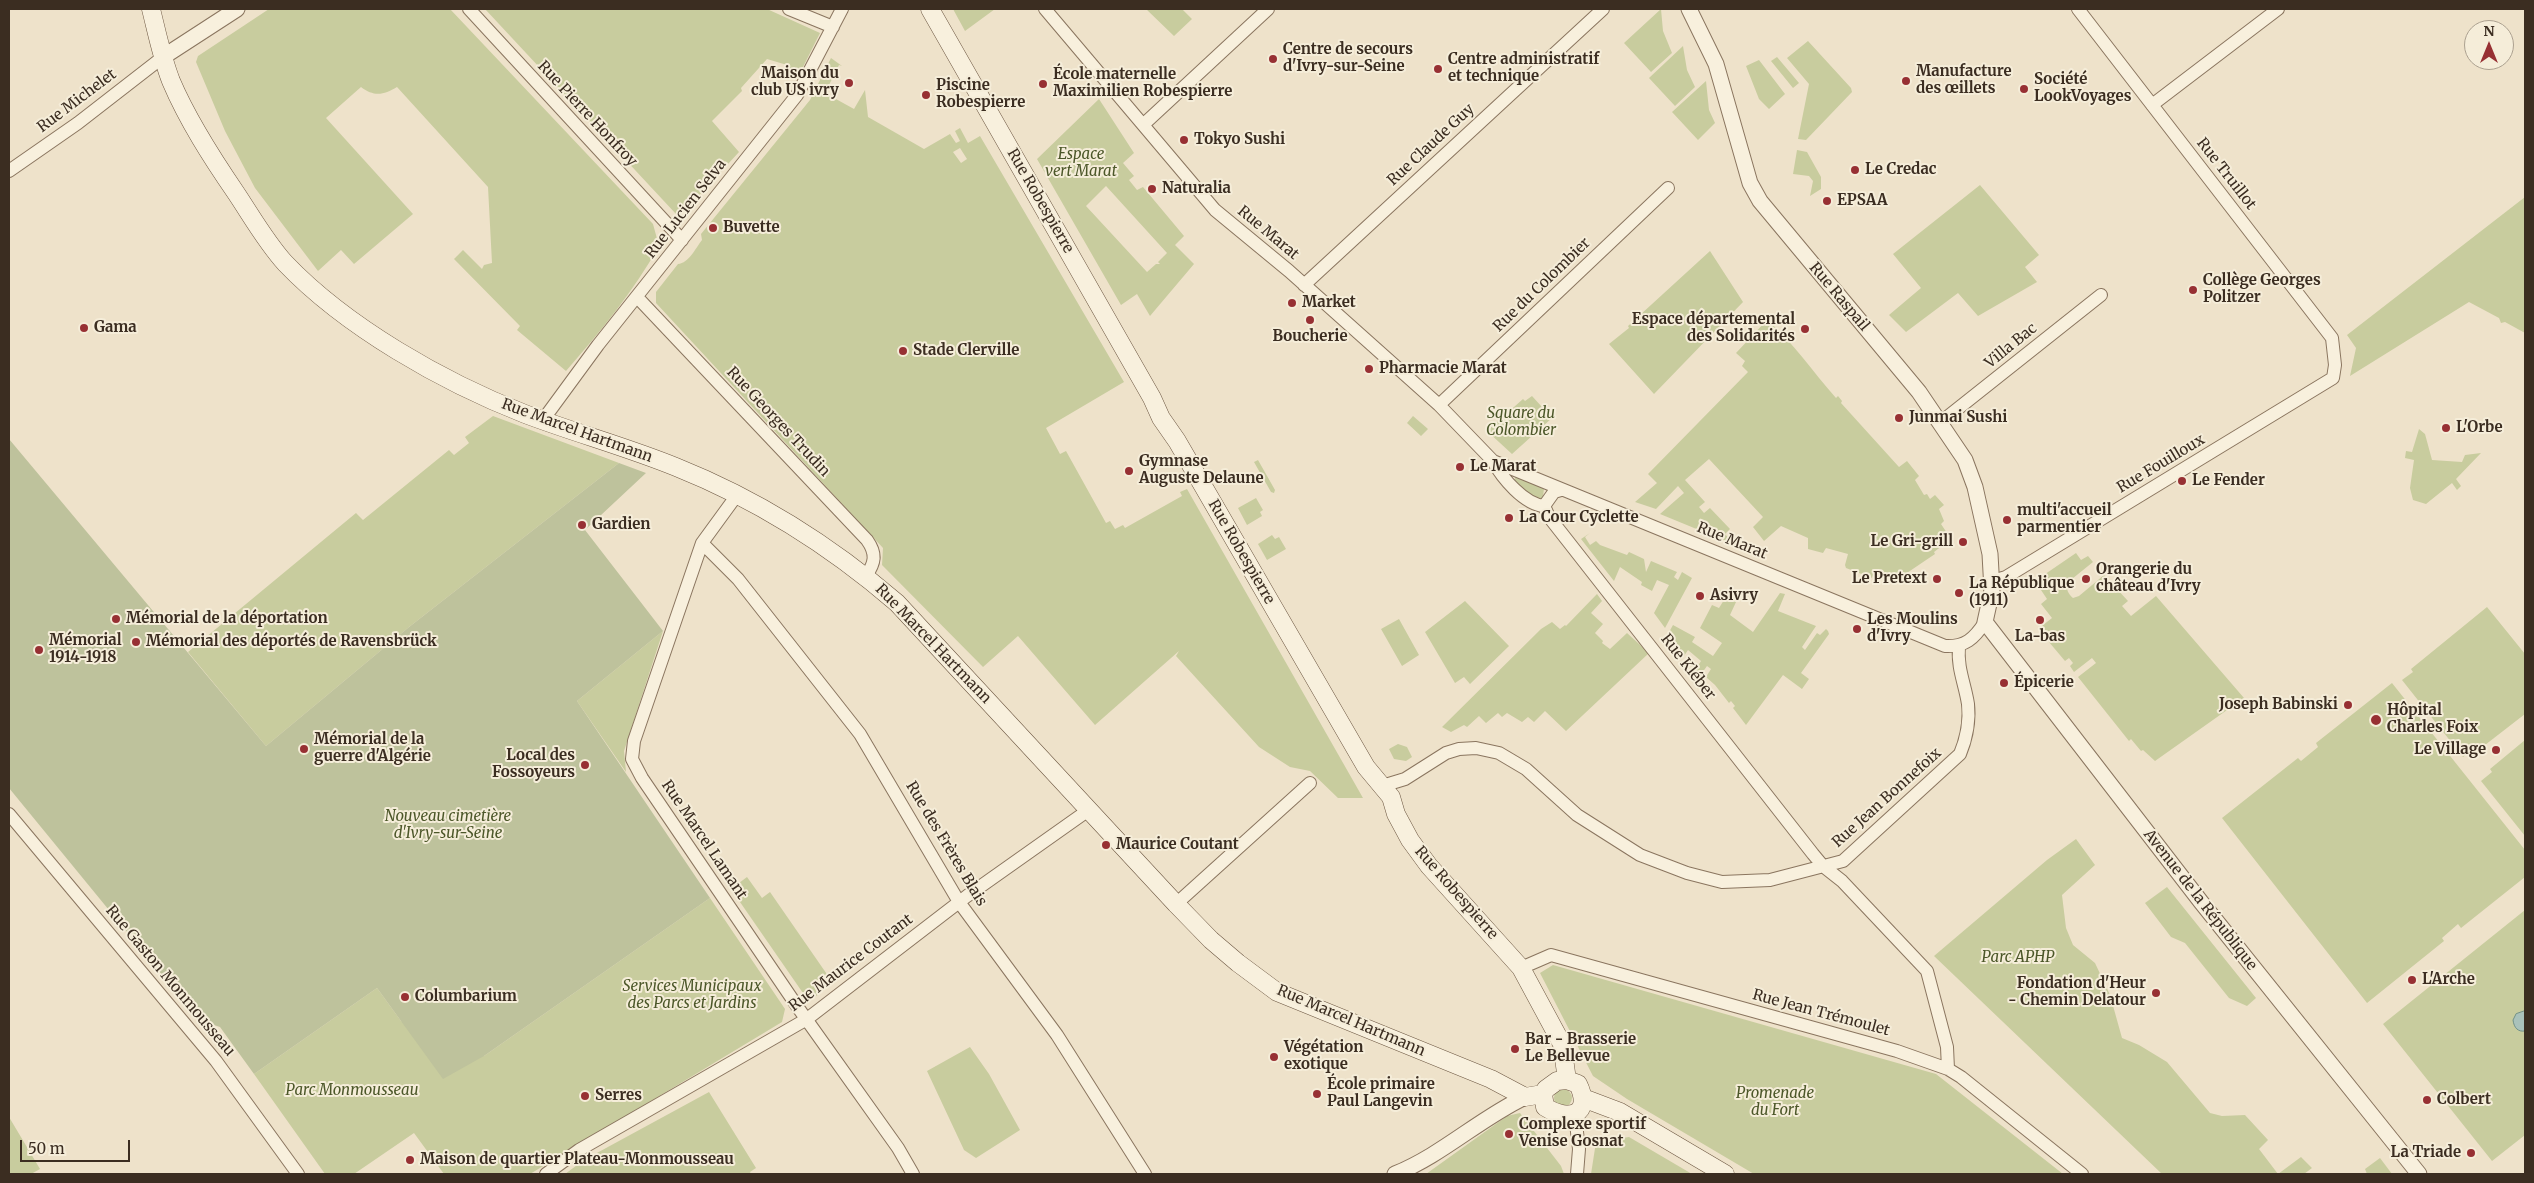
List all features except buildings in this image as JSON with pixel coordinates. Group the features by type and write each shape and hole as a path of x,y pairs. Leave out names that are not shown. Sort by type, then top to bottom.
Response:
{"main road":[{"name":"Rue Marcel Hartmann","path":"151,9 163,57 172,82 204,145 265,238 300,278 337,308 438,373 543,420 676,466 736,495 813,539 866,576 897,603 1090,808 1176,904 1211,940 1238,963 1277,992 1491,1079 1525,1097"},
{"name":"Rue Robespierre","path":"930,9 1152,398 1161,418 1177,441 1366,767 1391,797 1396,814 1410,840 1424,859 1521,968 1562,1044 1566,1080"},
{"path":"1525,1097 1543,1094 1550,1085 1566,1080 1578,1084 1583,1098 1581,1108 1575,1115 1567,1116 1545,1107 1543,1094"},
{"path":"1583,1098 1620,1112 1724,1174"}],"street":[{"path":"163,57 237,9"},
{"name":"Rue Pierre Honfroy","path":"469,9 682,240"},
{"path":"789,9 833,27"},
{"name":"Rue Lucien Selva","path":"543,420 598,345 797,95 842,9"},
{"name":"Rue Marat","path":"1045,9 1216,210 1439,405 1494,461 1498,470 1529,502 1544,506"},
{"path":"1144,124 1268,9"},
{"name":"Rue Claude Guy","path":"1304,285 1603,9"},
{"name":"Rue Raspail","path":"1689,9 1716,64 1750,181 1760,201 1919,392 1965,460 1972,475 1989,551 1992,580 1985,622"},
{"name":"Rue Truillot","path":"2078,9 2332,338 2335,365"},
{"path":"2152,106 2278,9"},
{"name":"Rue Michelet","path":"9,171 78,123 163,57"},
{"name":"Rue du Colombier","path":"1439,405 1668,188"},
{"name":"Villa Bac","path":"1941,422 2101,295"},
{"name":"Rue Georges Trudin","path":"637,297 867,540 874,549 874,564 866,576"},
{"name":"Rue Fouilloux","path":"1992,580 2006,577 2332,378 2335,365"},
{"name":"Rue Marat","path":"1494,461 1561,490 1877,616 1934,643 1959,647"},
{"path":"1544,506 1554,492 1561,490"},
{"name":"Rue Marcel Lamant","path":"736,495 702,543 634,741 632,759 642,778 898,1148 913,1174"},
{"name":"Rue Kléber","path":"1544,506 1549,517 1824,866"},
{"name":"Rue des Frères Blais","path":"702,543 738,579 860,734 959,902 1057,1035 1145,1174"},
{"path":"1959,647 1973,639 1985,622"},
{"name":"Avenue de la République","path":"1985,622 2201,902 2419,1174"},
{"name":"Rue Jean Bonnefoix","path":"1824,866 1843,861 1960,754 1968,734 1968,704 1958,665 1959,647"},
{"path":"1382,786 1405,779 1446,753 1459,749 1476,748 1499,753 1526,769 1577,815 1640,855 1687,874 1722,882 1770,880 1824,866"},
{"path":"1176,904 1310,783"},
{"name":"Rue Maurice Coutant","path":"546,1174 578,1150 807,1019 959,902 1090,808"},
{"name":"Rue Gaston Monmousseau","path":"9,814 216,1061 298,1174"},
{"name":"Rue Jean Bonnefoix","path":"1824,866 1842,881 1927,971 1947,1047 1948,1069"},
{"name":"Rue Jean Trémoulet","path":"1521,968 1551,955 1897,1051 1948,1069 1961,1077 2082,1174"},
{"path":"1395,1174 1420,1164 1498,1110 1525,1097"},
{"path":"1575,1115 1579,1150 1577,1174"}],"green space":[{"path":"269,9 450,9 653,224 659,246 649,263 616,311 566,371 517,330 520,326 454,259 463,250 482,269 484,265 492,263 488,187 397,87 388,92 375,94 361,87 326,118 413,214 354,264 341,250 318,271 255,188 225,131 196,62 198,56"},
{"path":"485,9 767,9 820,33 798,77 787,65 767,59 741,88 742,91 712,121 739,152 683,213 676,214"},
{"path":"953,9 995,9 965,31"},
{"path":"1146,9 1182,9 1192,19 1174,36"},
{"path":"1661,9 1663,31 1672,53 1651,72 1624,43"},
{"path":"1808,41 1851,88 1852,92 1806,140 1798,139 1809,84 1787,58"},
{"path":"1683,46 1687,70 1695,87 1675,106 1649,78"},
{"path":"1777,57 1799,83 1793,88 1771,61"},
{"name":"Stade Clerville","path":"831,58 842,66 839,65 825,93 854,109 865,90 868,117 924,149 950,134 956,143 960,141 955,131 960,128 968,143 980,136 1124,382 1046,428 1060,454 1066,451 1106,523 1110,521 1115,529 1123,525 1125,528 1182,496 1180,492 1187,489 1363,798 1338,798 1310,771 1290,767 1259,747 1176,656 1179,651 1095,725 1018,636 983,667 882,565 883,548 656,303 656,292 678,264 692,255 702,240 701,234 810,100","holes":["960,148 967,159 961,163 953,152"]},
{"path":"1759,60 1785,94 1769,109 1759,99 1746,66"},
{"path":"1706,81 1709,110 1715,123 1698,140 1672,112"},
{"name":"Espace vert Marat","path":"1099,99 1134,153 1123,163 1134,176 1129,180 1137,190 1143,187 1184,236 1175,245 1194,264 1150,316 1137,294 1121,305 1037,159","holes":["1106,186 1167,253 1158,262 1160,264 1156,264 1147,272 1086,206"]},
{"path":"1797,150 1807,152 1821,177 1821,189 1810,196 1813,181 1809,176 1793,174"},
{"path":"1980,185 2039,255 2025,267 2037,282 1978,316 1958,293 1906,332 1889,315 1921,288 1893,254"},
{"path":"2525,197 2525,333 2505,322 2501,323 2499,318 2469,302 2350,376 2356,348 2347,335"},
{"path":"1710,251 1743,302 1654,394 1609,344 1629,328 1628,326"},
{"path":"1767,320 1794,348 1836,398 1838,396 1842,401 1841,403 1899,467 1907,461 1919,476 1915,480 1924,495 1927,494 1930,499 1935,495 1944,505 1939,509 1944,521 1941,524 1951,539 1934,552 1935,554 1898,579 1873,575 1872,578 1846,568 1848,554 1826,548 1823,553 1808,549 1808,538 1781,526 1764,541 1753,527 1763,517 1709,459 1685,480 1705,502 1699,507 1704,513 1710,508 1730,529 1725,534 1733,544 1660,514 1684,493 1678,486 1656,509 1635,502 1657,483 1648,474 1748,372 1742,366 1745,361 1736,353"},
{"name":"Square du Colombier","path":"1532,396 1552,418 1512,454 1487,431 1523,399 1525,401"},
{"path":"493,416 619,463 409,627 266,746 188,652 356,513 363,520 449,450 454,455 469,443 465,437"},
{"path":"1413,416 1428,429 1421,436 1407,423"},
{"path":"2419,429 2425,434 2432,460 2462,462 2465,455 2481,453 2456,479 2461,486 2457,490 2452,483 2426,504 2413,500 2410,488 2414,460 2405,458 2406,451 2412,452"},
{"name":"Nouveau cimetière d'Ivry-sur-Seine","path":"9,439 266,746 409,627 619,463 646,473 585,530 663,631 577,701 710,898 484,1056 443,1079 377,988 254,1074 220,1027 199,1020 9,788"},
{"path":"1258,460 1275,490 1274,493 1271,492 1254,462"},
{"path":"1516,477 1544,488 1543,497 1540,500 1533,499 1514,480"},
{"path":"1256,498 1263,510 1260,512 1262,516 1247,525 1238,508"},
{"path":"1590,533 1585,537 1590,545 1596,541 1600,545 1627,555 1629,552 1644,559 1646,572 1651,561 1677,572 1674,577 1678,580 1682,572 1692,578 1665,628 1654,613 1669,585 1657,580 1652,591 1641,585 1642,582 1620,567 1614,581 1581,539"},
{"path":"1272,535 1275,539 1279,537 1286,549 1267,560 1258,544"},
{"path":"2076,553 2081,560 2088,556 2093,562 2067,583 2068,591 2073,598 2079,596 2104,575 2128,601 2122,606 2131,616 2156,596 2244,698 2155,761 2143,750 2141,751 2131,739 2129,741 2078,677 2096,663 2092,658 2074,672 2070,666 2073,663 2069,658 2065,661 2038,629 2052,618 2041,604 2047,599 2035,581"},
{"path":"1720,590 1732,596 1730,600 1736,602 1730,615 1753,632 1780,593 1785,594 1778,611 1816,626 1802,647 1805,650 1817,633 1820,635 1826,629 1829,634 1801,673 1809,679 1802,689 1783,675 1746,725 1733,708 1735,706 1731,701 1729,703 1706,677 1711,669 1707,666 1697,680 1701,684 1698,689 1690,679 1701,661 1688,650 1684,656 1668,634 1673,625 1695,637 1692,642 1713,656 1722,643 1700,628 1712,605 1719,608 1724,600 1717,595"},
{"path":"1597,594 1602,601 1591,613 1603,624 1595,633 1603,641 1602,643 1610,649 1627,633 1649,653 1566,731 1545,711 1534,722 1528,717 1522,722 1507,713 1502,717 1498,713 1486,723 1479,716 1467,727 1464,725 1451,732 1442,727 1541,629 1552,622 1560,629 1566,626"},
{"path":"1465,601 1509,646 1470,684 1464,677 1455,683 1425,632"},
{"path":"2487,607 2525,654 2525,714 2476,752 2474,749 2463,757 2402,680 2413,672 2411,669"},
{"path":"1399,619 1419,655 1402,666 1381,629"},
{"path":"663,631 624,751 626,772 577,701"},
{"path":"2392,683 2525,850 2525,877 2461,928 2458,924 2442,938 2444,941 2367,1003 2222,818 2298,758 2301,761 2318,747 2316,743"},
{"path":"2525,740 2525,836 2481,781 2492,772 2490,769"},
{"path":"1398,744 1407,747 1412,757 1406,761 1394,759 1389,749"},
{"name":"Parc APHP","path":"2076,839 2095,865 2062,895 2066,928 2073,945 2095,963 2110,995 2122,1038 2139,1045 2167,1062 2210,1113 2222,1116 2245,1115 2268,1140 2259,1149 2278,1174 2162,1174 1934,956 2047,860"},
{"path":"747,877 762,898 770,892 833,983 815,997 805,996 731,889"},
{"path":"2167,887 2256,998 2247,1006 2229,998 2185,943 2171,937 2145,903"},
{"name":"Services Municipaux des Parcs et Jardins","path":"710,898 785,1009 782,1022 530,1174 444,1174 414,1133 354,1174 325,1174 254,1074 377,988 401,1021 484,1056"},
{"path":"2525,910 2525,1135 2492,1161 2383,1024"},
{"name":"Promenade du Fort","path":"1553,965 1936,1074 2063,1174 1754,1174 1627,1099 1593,1076 1540,973"},
{"path":"970,1047 989,1074 1020,1130 976,1158 964,1150 927,1071"},
{"path":"1563,1089 1569,1092 1572,1098 1569,1104 1563,1107 1557,1104 1554,1098 1557,1092"},
{"path":"709,1092 756,1168 750,1172 751,1174 565,1174 584,1160"},
{"name":"Complexe sportif Venise Gosnat","path":"1520,1113 1561,1166 1564,1174 1426,1174 1507,1116"},
{"path":"9,1117 40,1169 31,1174 9,1174"},
{"path":"1629,1137 1692,1174 1591,1174 1596,1142"},
{"path":"2301,1157 2312,1168 2304,1174 2278,1174"},
{"path":"2380,1158 2392,1174 2367,1174 2365,1169"}],"water":[{"path":"2525,1011 2525,1031 2520,1031 2515,1027 2513,1020 2516,1014"}],"place":[{"name":"Centre de secours d'Ivry-sur-Seine","path":"1273,59"},
{"name":"Centre administratif et technique","path":"1438,69"},
{"name":"Manufacture des œillets","path":"1906,81"},
{"name":"Maison du club US ivry","path":"849,83"},
{"name":"École maternelle Maximilien Robespierre","path":"1043,84"},
{"name":"Société LookVoyages","path":"2024,89"},
{"name":"Piscine Robespierre","path":"926,95"},
{"name":"Tokyo Sushi","path":"1184,140"},
{"name":"Le Credac","path":"1855,170"},
{"name":"Naturalia","path":"1152,189"},
{"name":"EPSAA","path":"1827,201"},
{"name":"Buvette","path":"713,228"},
{"name":"Collège Georges Politzer","path":"2193,290"},
{"name":"Market","path":"1292,303"},
{"name":"Boucherie","path":"1310,320"},
{"name":"Gama","path":"84,328"},
{"name":"Espace départemental des Solidarités","path":"1805,329"},
{"name":"Stade Clerville","path":"903,351"},
{"name":"Pharmacie Marat","path":"1369,369"},
{"name":"Junmai Sushi","path":"1899,418"},
{"name":"L'Orbe","path":"2446,428"},
{"name":"Le Marat","path":"1460,467"},
{"name":"Gymnase Auguste Delaune","path":"1129,471"},
{"name":"Le Fender","path":"2182,481"},
{"name":"La Cour Cyclette","path":"1509,518"},
{"name":"multi'accueil parmentier","path":"2007,520"},
{"name":"Gardien","path":"582,525"},
{"name":"Le Gri-grill","path":"1963,542"},
{"name":"Le Pretext","path":"1937,579"},
{"name":"Orangerie du château d'Ivry","path":"2086,579"},
{"name":"La République (1911)","path":"1959,593"},
{"name":"Asivry","path":"1700,596"},
{"name":"Mémorial de la déportation","path":"116,619"},
{"name":"La-bas","path":"2040,620"},
{"name":"Les Moulins d'Ivry","path":"1857,629"},
{"name":"Mémorial des déportés de Ravensbrück","path":"136,642"},
{"name":"Mémorial 1914-1918","path":"39,650"},
{"name":"Épicerie","path":"2004,683"},
{"name":"Joseph Babinski","path":"2348,705"},
{"name":"Hôpital Charles Foix","path":"2376,720"},
{"name":"Mémorial de la guerre d'Algérie","path":"304,749"},
{"name":"Le Village","path":"2496,750"},
{"name":"Local des Fossoyeurs","path":"585,765"},
{"name":"Maurice Coutant","path":"1106,845"},
{"name":"L'Arche","path":"2412,980"},
{"name":"Fondation d'Heur - Chemin Delatour","path":"2156,993"},
{"name":"Columbarium","path":"405,997"},
{"name":"Bar - Brasserie Le Bellevue","path":"1515,1049"},
{"name":"Végétation exotique","path":"1274,1057"},
{"name":"École primaire Paul Langevin","path":"1317,1094"},
{"name":"Serres","path":"585,1096"},
{"name":"Colbert","path":"2427,1100"},
{"name":"Complexe sportif Venise Gosnat","path":"1509,1134"},
{"name":"La Triade","path":"2471,1153"},
{"name":"Maison de quartier Plateau-Monmousseau","path":"410,1160"}],"park label":[{"name":"Parc Monmousseau","path":"352,1091"}]}
